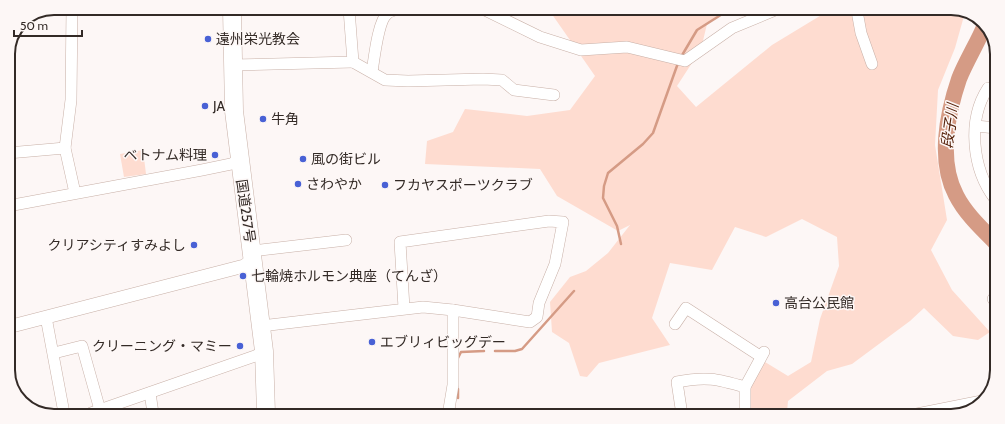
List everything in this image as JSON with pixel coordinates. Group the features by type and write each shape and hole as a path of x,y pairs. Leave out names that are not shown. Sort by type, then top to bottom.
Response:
{"highway":[{"name":"国道257号","path":"232,15 234,111 264,351 266,409"}],"main road":[{"path":"951,409 966,406"}],"street":[{"path":"72,15 71,100 66,148 75,194"},
{"path":"349,15 353,62"},
{"path":"372,72 381,27 386,15"},
{"path":"495,15 540,37 581,50 627,47 679,59 732,28 763,15"},
{"path":"858,15 861,33 872,64"},
{"path":"233,65 353,62 385,80 502,80 514,90 554,96"},
{"path":"988,88 982,97 976,126 975,148 980,170 990,189"},
{"path":"976,126 990,127"},
{"path":"15,152 66,148"},
{"path":"15,205 216,168 239,160"},
{"path":"261,326 404,308 423,307 530,322 537,317 539,303 555,264 563,222 549,221 400,242 404,308"},
{"path":"15,325 244,266 252,255 346,240"},
{"path":"675,324 686,308 762,354 745,386 745,409"},
{"path":"449,409 453,385 453,310"},
{"path":"46,317 63,409"},
{"path":"54,353 82,346 96,409"},
{"path":"102,409 255,356 264,351"},
{"path":"681,409 677,382 700,378 718,379 745,386"},
{"path":"150,393 152,409"}],"shaded area":[{"path":"552,15 718,15 707,24 701,49 677,86 696,107 772,45 821,15 951,15 964,17 955,48 938,90 935,145 947,220 931,250 952,290 990,332 978,340 953,336 924,308 910,321 852,364 827,371 788,401 787,409 750,409 749,389 765,362 788,376 811,362 820,319 839,266 837,237 802,219 766,237 735,227 712,270 670,263 652,318 670,345 599,363 587,377 580,376 569,343 552,332 550,302 570,277 586,271 608,253 630,225 618,231 557,196 540,169 425,164 427,141 453,132 465,109 527,116 570,110 595,76"},
{"path":"143,150 146,174 124,177 120,154"}],"waterway":[{"path":"681,57 697,30 721,15"},
{"name":"段子川","path":"982,31 959,79 948,122 946,153 950,182 956,195 969,214 990,237"},
{"path":"621,244 617,226 603,198 604,186 608,173 643,144 653,133 678,63"},
{"path":"495,351 515,351 522,349 574,291"},
{"path":"458,358 461,352 484,351"},
{"path":"458,389 458,398"}],"place":[{"name":"遠州栄光教会","path":"208,39"},
{"name":"JA","path":"205,106"},
{"name":"牛角","path":"263,119"},
{"name":"ベトナム料理","path":"215,155"},
{"name":"風の街ビル","path":"303,159"},
{"name":"さわやか","path":"298,184"},
{"name":"フカヤスポーツクラブ","path":"385,185"},
{"name":"クリアシティすみよし","path":"194,245"},
{"name":"七輪焼ホルモン典座（てんざ）","path":"243,276"},
{"name":"高台公民館","path":"776,303"},
{"name":"エブリィビッグデー","path":"372,342"},
{"name":"クリーニング・マミー","path":"240,346"}]}
